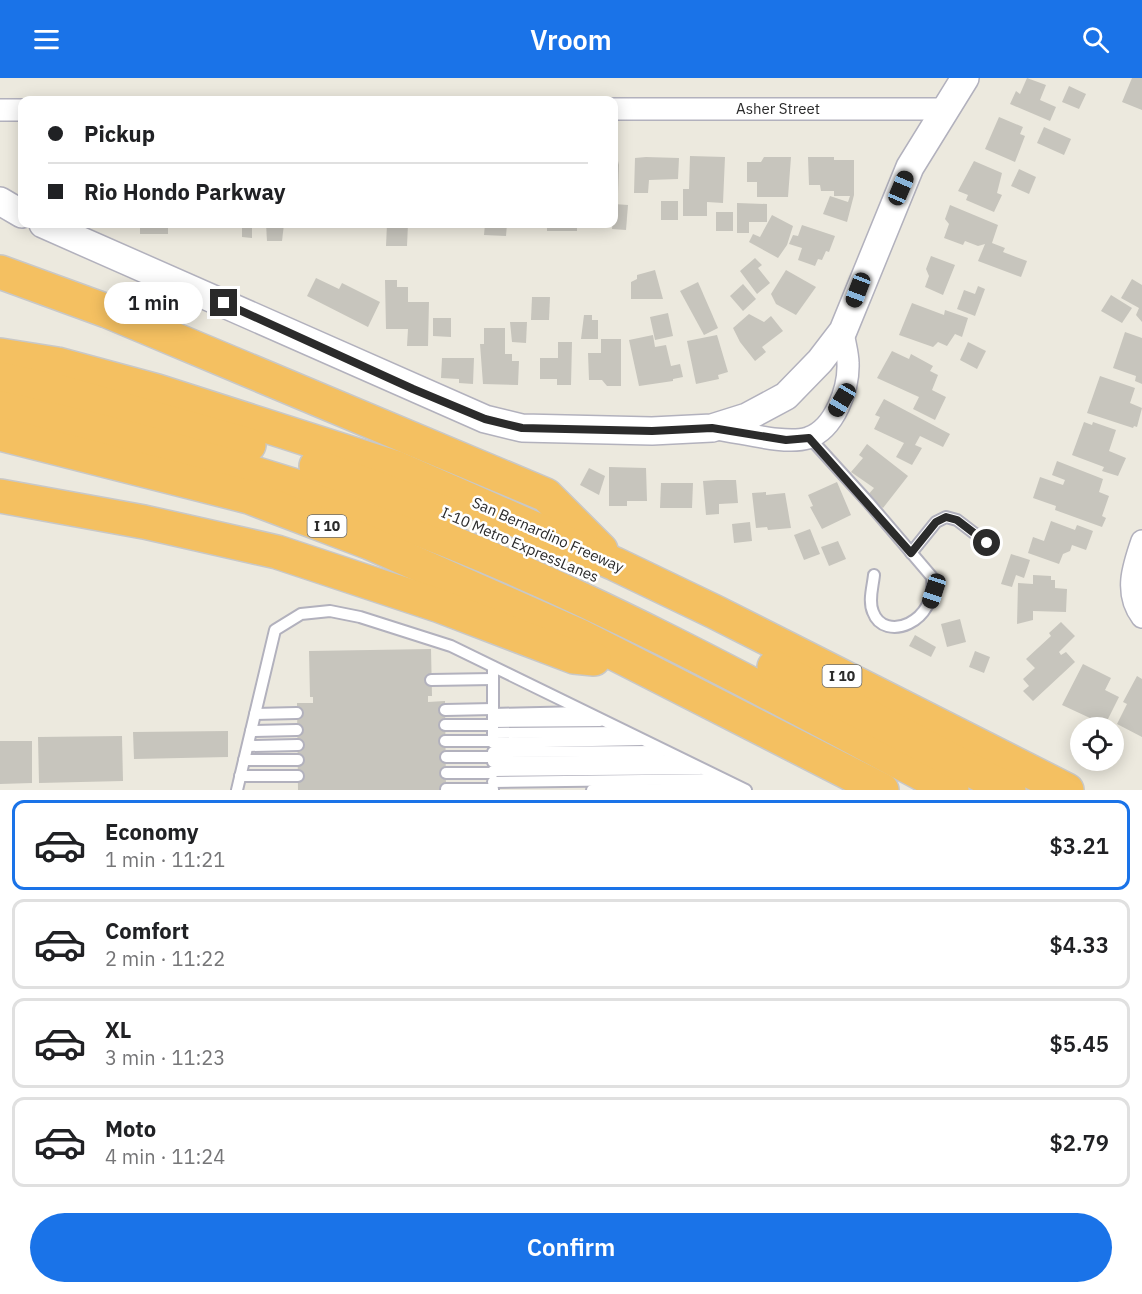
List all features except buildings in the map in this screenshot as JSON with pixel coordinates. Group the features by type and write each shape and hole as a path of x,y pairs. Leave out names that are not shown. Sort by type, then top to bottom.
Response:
{"highway":[{"path":"0,272 107,311 546,495 615,564"},
{"name":"San Bernardino Freeway","path":"0,354 57,364 157,391 397,468 615,564 715,612 1067,790"},
{"name":"I-10 Metro ExpressLanes","path":"0,379 136,412 278,453 393,492 540,552 640,598 1009,790"},
{"name":"I-10 Metro ExpressLanes","path":"0,408 106,431 282,480 451,542 663,638 952,790"},
{"name":"I 10","path":"0,434 249,496 370,543 637,664 882,790"},
{"path":"0,496 144,522 277,552 440,606 574,657 637,664"}],"street":[{"path":"712,428 747,417 786,396 820,361 843,331 910,167 943,109 965,78"},
{"name":"Asher Street","path":"618,110 943,109"},
{"path":"0,110 18,110"},
{"path":"0,201 18,212"},
{"path":"52,228 485,419 522,428 652,431 712,428 786,440 809,438 828,424 842,400 849,364 843,331"},
{"path":"1142,540 1133,565 1130,598 1142,617"}],"lane":[{"path":"809,438 932,577 934,591 929,605 920,617 908,624 894,627 879,621 873,612 874,575"},
{"path":"911,553 936,522 946,517 957,520 987,543"},
{"path":"237,790 275,630 294,617 310,612 330,611 360,617 451,646 644,740 672,771"},
{"path":"493,667 493,751"},
{"path":"431,680 493,679"},
{"path":"445,710 493,751 644,740"},
{"path":"446,773 586,712"},
{"path":"255,714 297,713"},
{"path":"446,789 493,751 603,721"},
{"path":"445,725 493,751 672,771 744,789"},
{"path":"251,731 297,730"},
{"path":"446,757 626,732"},
{"path":"446,741 493,751 723,779"},
{"path":"248,746 298,745"},
{"path":"244,760 298,760"},
{"path":"672,771 684,760 744,789"},
{"path":"592,790 672,771 703,769"},
{"path":"240,776 298,776"}],"route":[{"path":"224,303 413,389 485,419 522,428 652,431 712,428 786,440 809,438 911,553 936,522 946,517 957,520 987,543"}]}
